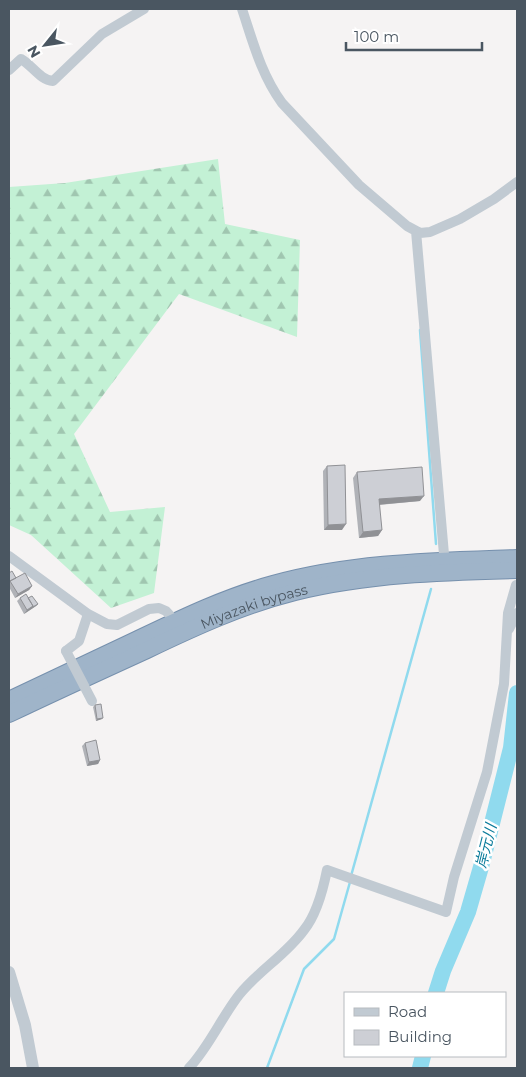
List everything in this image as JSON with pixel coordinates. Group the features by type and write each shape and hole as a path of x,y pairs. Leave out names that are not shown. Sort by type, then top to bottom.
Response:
{"highway":[{"name":"Miyazaki bypass","path":"9,714 225,614 264,601 296,592 362,579 445,566 517,558"},
{"name":"Miyazaki bypass","path":"9,700 175,621 243,593 301,577 357,567 445,566 516,577"}],"street":[{"path":"9,70 21,59 47,80 53,81 102,34 144,9"},
{"path":"242,9 260,65 271,87 282,103 359,185 407,226 420,233 444,227 494,199 517,182"},
{"path":"416,231 440,529 445,566"},
{"path":"11,560 88,614 107,624 117,626 149,609 160,608 166,611 175,621"},
{"path":"190,1068 198,1059 240,993 306,929 318,904 328,870 446,912 454,877 487,772 504,684 508,613 516,577"},
{"path":"506,634 517,613"},
{"path":"88,614 79,641 66,651 92,701"},
{"path":"9,972 26,1025 33,1068"}],"green space":[{"path":"218,159 225,224 300,240 297,337 179,294 74,434 110,512 165,507 154,593 111,608 31,535 9,525 9,187 65,183"}],"building":[{"path":"345,465 346,524 328,525 327,466"},
{"path":"422,467 424,496 379,499 382,530 363,532 357,472"},
{"path":"12,571 16,578 9,583 9,573"},
{"path":"25,573 32,586 18,594 10,581"},
{"path":"26,594 33,606 27,610 20,598"},
{"path":"32,596 38,604 31,608 33,606 28,598"},
{"path":"101,704 103,718 97,719 95,705"},
{"path":"96,740 100,760 89,762 85,743"}],"waterway":[{"path":"420,330 436,544"},
{"path":"351,876 431,589"},
{"name":"岸元川","path":"436,992 443,971 468,912 481,867 511,748 517,693"},
{"path":"267,1068 304,969 334,939 350,882"},
{"name":"岸元川","path":"420,1068 423,1057"}]}
